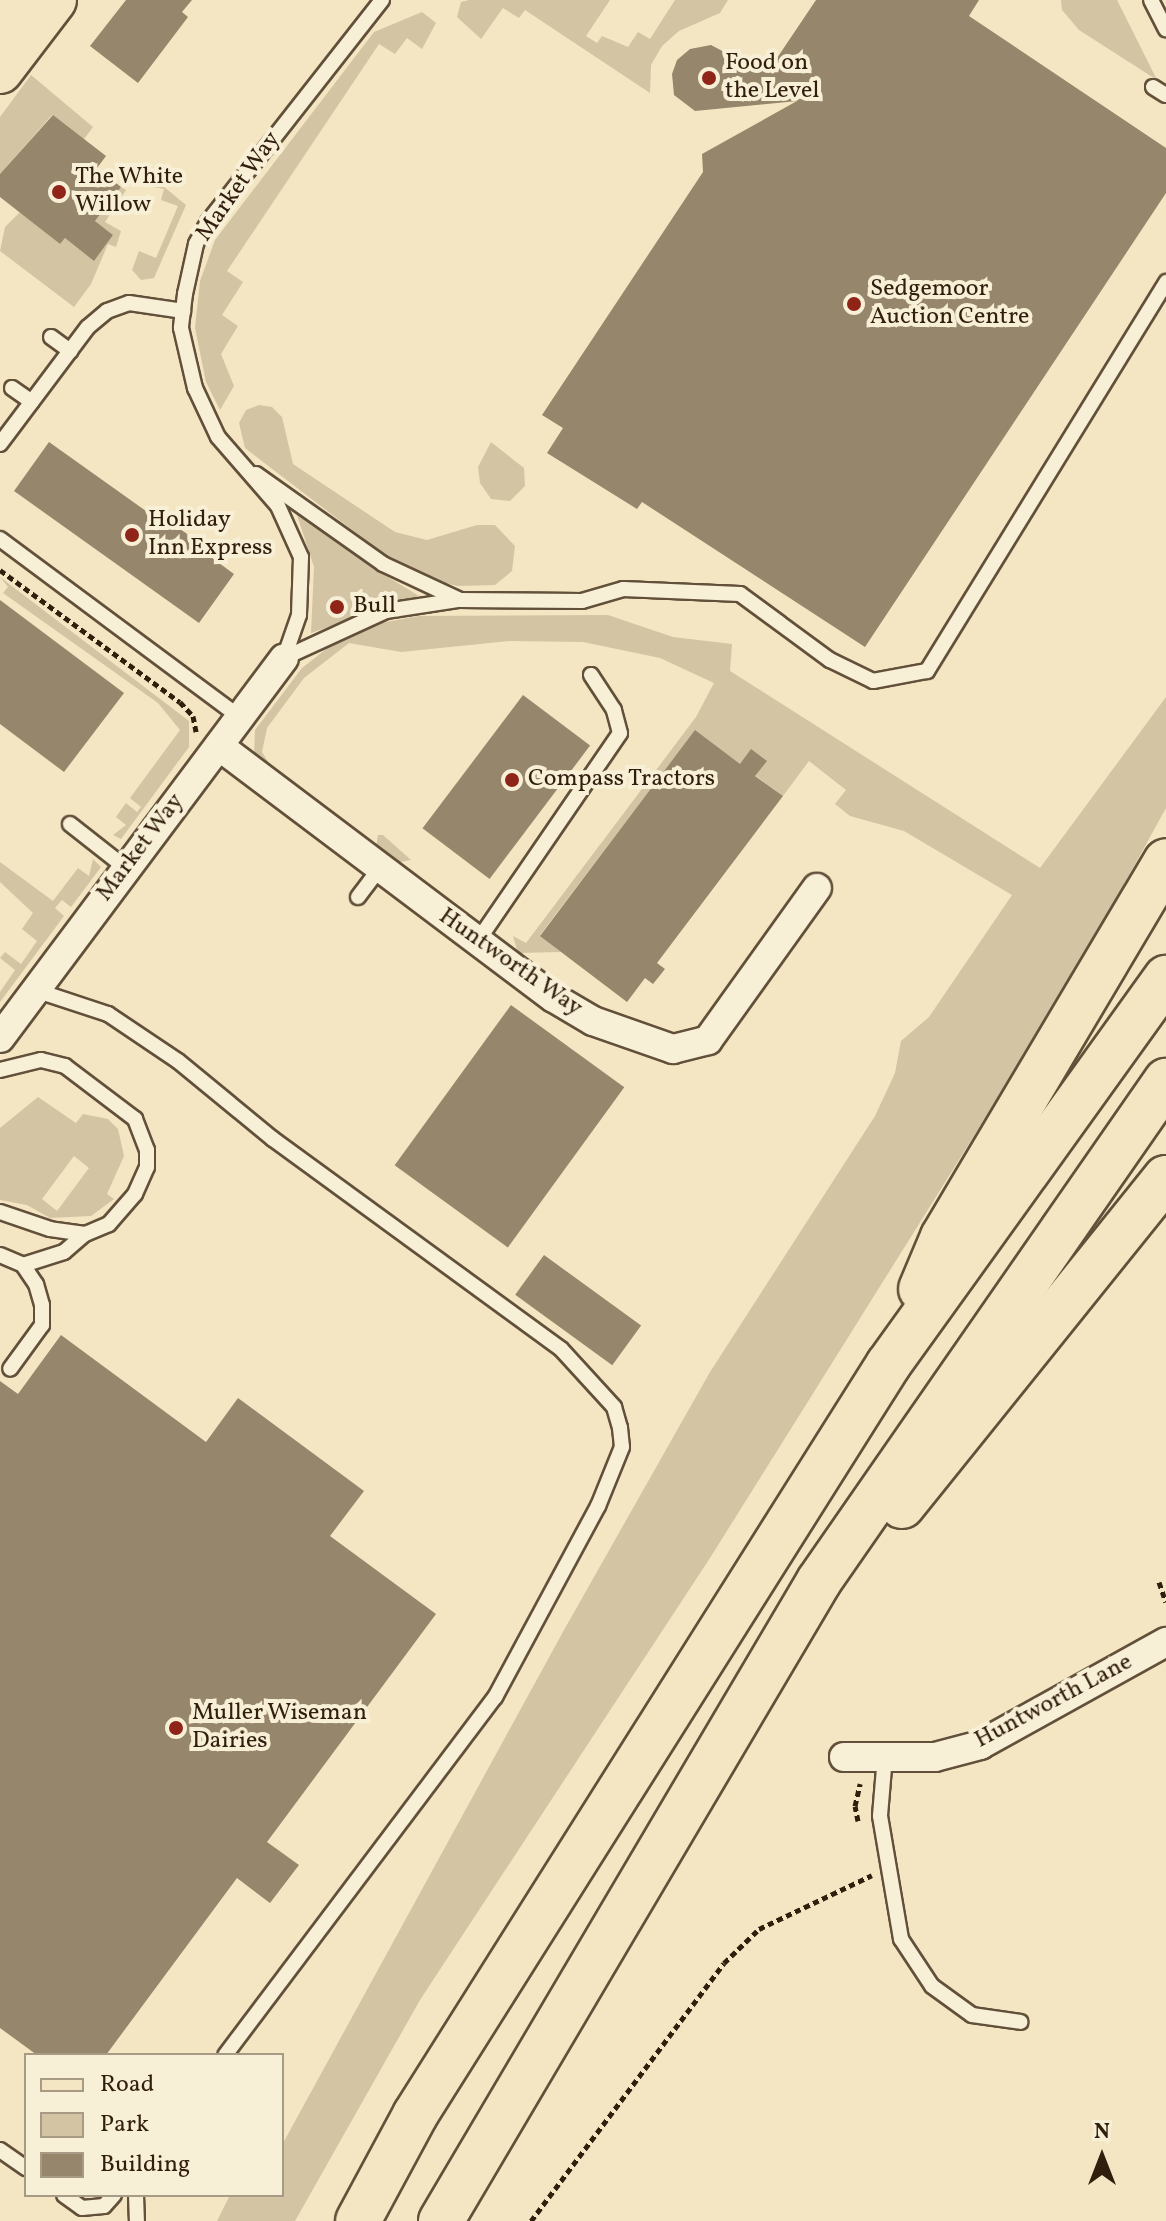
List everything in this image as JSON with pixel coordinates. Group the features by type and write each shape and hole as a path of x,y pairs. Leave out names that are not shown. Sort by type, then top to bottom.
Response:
{"main road":[{"path":"0,16 13,0"},
{"path":"0,71 54,0"},
{"path":"888,1365 943,1237 1166,861"},
{"path":"358,2221 415,2115 888,1365 1166,978"},
{"path":"441,2221 819,1581 1166,1081"},
{"path":"819,1581 910,1499 1166,1178"}],"street":[{"name":"Market Way","path":"0,1038 242,719 284,658"},
{"name":"Huntworth Way","path":"219,746 477,942 593,1021 656,1045 693,1047 708,1040 817,888"},
{"name":"Huntworth Lane","path":"867,1756 935,1757 980,1745 1166,1642"}],"lane":[{"name":"Market Way","path":"284,658 299,615 301,557 278,506 218,437 195,388 183,342 183,311 196,244 208,222 382,0"},
{"path":"1151,0 1166,29"},
{"name":"Market Way","path":"284,658 369,617 459,600 582,601 623,589 740,594 830,660 873,681 927,671 1166,282"},
{"path":"0,444 70,351 107,311 129,303 183,311"},
{"path":"51,337 70,351"},
{"path":"12,388 32,402"},
{"path":"250,471 383,564 459,600"},
{"path":"0,539 242,719"},
{"path":"477,942 566,820 620,733 614,710 591,675"},
{"path":"70,824 126,868"},
{"path":"358,897 380,868"},
{"path":"35,990 108,1014 178,1061 273,1139 561,1349 614,1407 620,1428 622,1447 598,1506 495,1697 227,2053"},
{"path":"0,1070 41,1060 65,1066 135,1119 145,1135 147,1167 135,1194 109,1224 85,1234 64,1252 23,1265"},
{"path":"0,1212 50,1229 85,1234"},
{"path":"0,1255 23,1265 36,1284 42,1325 10,1369"},
{"path":"867,1756 880,1816 888,1888 901,1939 932,1986 972,2015 1021,2022"},
{"path":"0,2150 24,2167"},
{"path":"67,2197 82,2208 104,2206 112,2197"},
{"path":"136,2197 137,2221"}],"path":[{"path":"0,570 180,702"},
{"path":"1159,1582 1166,1602"},
{"path":"861,1830 855,1806 867,1756"},
{"path":"531,2221 724,1963 759,1929 874,1874 870,1864"}],"green space":[{"path":"610,0 586,36 597,43 602,36 628,47 638,32 650,39 675,0 728,0 720,13 679,31 662,46 651,65 650,93 525,10 519,18 503,8 481,39 457,17 461,2"},
{"path":"1061,0 1117,0 1157,80 1079,30 1062,10"},
{"path":"422,12 436,23 422,49 407,38 395,54 379,44 227,271 243,282 222,315 238,326 221,354 234,386 220,410 206,382 195,328 200,281 215,240 374,32"},
{"path":"31,75 93,127 84,139 52,115 0,174 0,117"},
{"path":"146,172 186,205 154,278 141,280 132,270 139,251 156,258 178,206 161,200 164,189 142,185"},
{"path":"121,187 126,190 105,222 121,231 116,247 108,244 91,284 74,307 0,251 5,227 20,212 60,244 65,238 94,260 113,235 95,221"},
{"path":"259,405 272,407 282,417 293,464 395,532 427,540 477,525 495,525 515,546 512,571 495,585 458,586 428,579 386,556 245,448 239,423 246,410"},
{"path":"491,442 524,468 525,486 510,501 491,499 480,483 478,467"},
{"path":"295,509 378,571 419,596 311,633 314,567"},
{"path":"0,577 189,721 189,747 121,839 113,835 126,825 116,817 126,803 137,812 141,807 130,798 180,730 158,703 3,593 8,587"},
{"path":"608,615 673,637 732,644 730,671 1040,868 1166,697 1166,808 1073,977 710,1558 420,2000 295,2221 217,2221 229,2197 284,2197 284,2141 564,1630 710,1372 875,1116 895,1073 901,1041 929,1017 1012,895 904,831 850,816 835,804 846,790 809,761 783,796 695,731 540,935 561,952 518,953 513,936 526,943 696,717 714,683 660,658 583,642 509,641 401,652 349,643 304,678 267,728 262,752 274,771 254,756 255,730 302,668 339,639 375,624 419,616"},
{"path":"378,835 383,835 411,860 395,863 376,848"},
{"path":"93,859 101,867 71,907 62,900 55,908 64,916 0,1002 0,992 15,970 0,958 5,952 21,964 37,941 22,929 33,913 0,882 0,862 53,901 78,868 89,876"},
{"path":"38,1097 76,1123 83,1114 108,1119 118,1129 124,1156 107,1194 114,1199 91,1216 50,1218 27,1205 0,1200 0,1128","holes":["74,1156 89,1168 57,1211 42,1199"]}],"building":[{"path":"126,0 192,0 182,12 188,17 138,83 90,46"},
{"name":"Sedgemoor Auction Centre","path":"816,0 979,0 969,16 1166,148 1166,193 865,647 642,502 637,509 547,453 563,428 542,415 703,172 702,154 797,101 695,111 674,95 672,74 677,60 690,49 711,45 728,54 741,71 773,64"},
{"name":"The White Willow","path":"53,115 106,156 97,168 121,187 95,221 113,235 94,261 65,238 60,244 0,197 0,174"},
{"name":"Holiday Inn Express","path":"49,442 167,526 170,522 200,543 197,547 234,574 199,623 14,491"},
{"path":"0,600 124,693 64,772 0,724"},
{"name":"Compass Tractors","path":"523,695 590,746 490,879 422,828"},
{"path":"695,730 740,764 751,749 767,761 755,776 783,796 657,963 665,969 653,984 645,978 627,1002 540,936"},
{"path":"511,1005 624,1087 508,1247 395,1165"},
{"path":"544,1255 641,1326 612,1365 515,1295"},
{"name":"Muller Wiseman Dairies","path":"61,1335 206,1442 238,1398 364,1491 330,1536 436,1614 267,1842 299,1865 270,1903 237,1878 107,2053 34,2053 0,2028 0,1381 18,1394"}],"place":[{"name":"Food on the Level","path":"709,78"},
{"name":"The White Willow","path":"59,192"},
{"name":"Sedgemoor Auction Centre","path":"854,304"},
{"name":"Holiday Inn Express","path":"132,535"},
{"name":"Bull","path":"337,607"},
{"name":"Compass Tractors","path":"512,780"},
{"name":"Muller Wiseman Dairies","path":"176,1728"}]}
